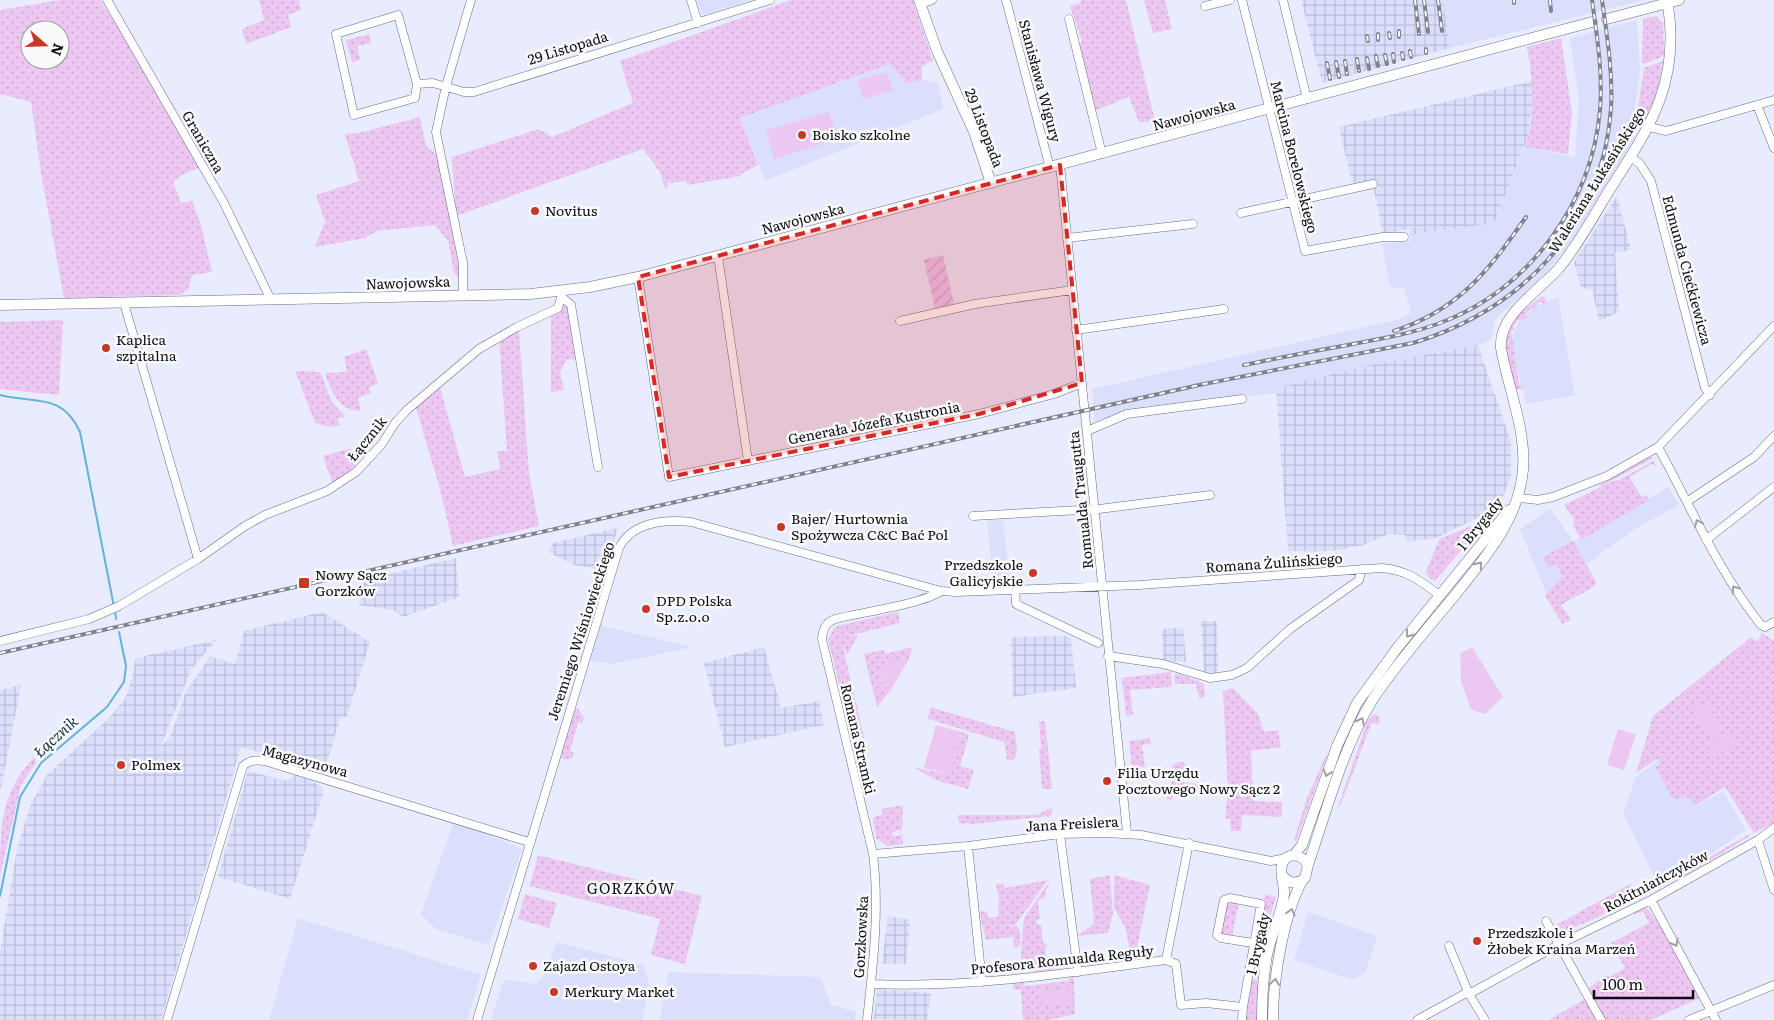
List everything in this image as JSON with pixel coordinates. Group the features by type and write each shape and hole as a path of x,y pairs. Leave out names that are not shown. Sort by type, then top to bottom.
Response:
{"street":[{"name":"Graniczna","path":"107,0 224,204 271,300"},
{"path":"463,296 463,263 436,132 446,86 471,0"},
{"path":"691,0 698,23"},
{"name":"29 Listopada","path":"417,84 433,83 464,92 474,92 770,0"},
{"path":"920,2 932,0"},
{"name":"Stanisława Wigury","path":"1006,0 1055,166"},
{"path":"1206,6 1230,0"},
{"name":"Marcina Borelowskiego","path":"1242,0 1305,251 1383,237 1404,237"},
{"path":"1283,0 1307,98"},
{"path":"1607,19 1667,1 1679,0"},
{"name":"Waleriana Łukasińskiego","path":"1518,498 1523,472 1523,450 1501,348 1502,329 1510,316 1541,288 1560,266 1649,127 1661,100 1668,72 1671,43 1667,1"},
{"name":"29 Listopada","path":"920,2 934,44 974,132 991,183"},
{"path":"398,15 417,84 415,98 354,115 336,34 398,15"},
{"path":"1070,19 1102,154"},
{"name":"Nawojowska","path":"0,305 531,294 563,295 718,256 1592,22"},
{"path":"1649,127 1666,132 1774,100"},
{"path":"1757,105 1774,148"},
{"name":"Edmunda Ciećkiewicza","path":"1631,157 1640,164 1651,181 1705,388 1710,395"},
{"name":"Romualda Traugutta","path":"1055,166 1067,238 1127,833"},
{"path":"1241,213 1292,200 1373,184"},
{"path":"1067,238 1193,224"},
{"path":"718,256 748,461"},
{"name":"Generała Józefa Kustronia","path":"638,277 669,477 979,414 1054,394 1082,383"},
{"path":"900,321 975,304 1072,290"},
{"path":"563,295 571,305 598,467"},
{"name":"Łącznik","path":"0,641 89,619 115,607 198,559 245,526 265,515 327,491 356,472 382,444 395,423 408,410 479,349 517,327 558,308 563,295"},
{"path":"124,303 198,559"},
{"path":"1076,330 1224,309"},
{"path":"1518,498 1538,500 1553,497 1607,476 1658,447 1710,395 1774,326"},
{"path":"1087,431 1127,414 1242,399"},
{"path":"1688,501 1754,457 1774,436"},
{"path":"1658,447 1688,501 1706,540 1732,585 1760,625 1765,627 1774,622"},
{"path":"1706,540 1774,487"},
{"path":"973,516 1095,509 1210,495"},
{"name":"1 Brygady","path":"1290,857 1302,845 1337,746 1357,703 1439,595 1518,498"},
{"name":"1 Brygady","path":"1308,865 1344,761 1367,709 1388,679 1492,550 1513,514 1518,498"},
{"name":"Jeremiego Wiśniowieckiego","path":"477,1020 619,548 624,540 632,533 663,521 691,522 941,591"},
{"path":"1108,656 1163,664 1210,678 1232,675 1247,668 1290,629 1359,580 1362,569"},
{"name":"Romana Żulińskiego","path":"941,591 1102,586 1362,569 1399,569 1415,576 1439,595"},
{"path":"1015,589 1016,604 1098,642"},
{"name":"Romana Stramki","path":"873,854 822,639 823,630 828,622 835,618 920,599 941,591"},
{"path":"1439,595 1449,603"},
{"name":"Magazynowa","path":"167,1020 243,766 248,761 256,760 284,767 529,842"},
{"name":"Rokitniańczyków","path":"1417,1020 1560,944 1651,900 1758,840 1774,828"},
{"name":"Jana Freislera","path":"873,854 968,846 1060,834 1127,833 1271,861 1290,857"},
{"path":"1060,834 1078,972"},
{"path":"1758,840 1774,890"},
{"name":"Profesora Romualda Reguły","path":"871,984 926,986 982,982 1166,960 1189,844"},
{"path":"968,846 982,982"},
{"name":"Gorzkowska","path":"867,1020 876,917 873,854"},
{"path":"1271,861 1282,873 1293,883 1302,881 1308,874 1308,865 1303,858 1290,857 1282,873"},
{"name":"1 Brygady","path":"1262,1020 1263,979 1267,955 1284,892 1282,873"},
{"name":"1 Brygady","path":"1273,1020 1275,982 1282,945 1296,894 1302,881"},
{"path":"1242,1020 1253,944 1262,904 1230,898 1224,900 1218,935 1221,938 1253,944"},
{"path":"1651,900 1716,1020"},
{"path":"1546,921 1601,1020"},
{"path":"1448,946 1469,993 1485,1020"},
{"path":"1166,960 1176,964 1181,1005 1206,1002 1243,1008"},
{"path":"1689,1020 1711,1009 1774,986"}],"highlighted area":[{"path":"1060,165 1082,383 979,414 669,477 638,277"}],"shaded area":[{"path":"60,0 100,0 133,50 199,168 182,175 173,182 181,203 192,201 201,225 212,272 192,275 189,288 180,295 64,298 41,173 31,102 0,94 0,10"},
{"path":"259,0 299,0 301,10 288,15 291,27 246,44 242,29 264,20"},
{"path":"697,0 751,0 702,15"},
{"path":"791,0 913,0 933,61 922,66 922,80 906,83 890,64 740,118 758,165 741,174 741,176 688,185 685,181 668,183 667,188 665,188 660,172 643,149 456,216 452,157 539,129 552,137 633,103 620,61"},
{"path":"1081,0 1126,0 1155,121 1139,122 1129,97 1092,112 1078,49 1082,41 1070,6 1081,3"},
{"path":"1144,0 1165,0 1172,29 1153,33"},
{"path":"1301,0 1443,0 1450,48 1322,83"},
{"path":"1443,0 1644,0 1450,48"},
{"path":"1656,16 1663,23 1664,56 1644,64 1642,62 1643,19"},
{"path":"1637,20 1640,72 1633,120 1634,139 1570,243 1542,277 1495,319 1491,340 1478,345 1370,365 1276,388 1277,393 1145,407 1095,421 1092,389 1396,320 1411,313 1404,287 1392,288 1389,284 1382,243 1410,242 1410,235 1494,223 1525,147 1575,157 1579,101 1570,38"},
{"path":"369,34 371,43 357,46 360,60 352,62 346,40"},
{"path":"1561,38 1572,112 1568,154 1525,147 1532,110 1531,73 1527,47"},
{"path":"1663,61 1658,91 1646,121 1637,114 1644,68"},
{"path":"891,64 907,83 922,80 938,83 943,109 765,181 740,118"},
{"path":"887,72 893,90 863,99 858,80"},
{"path":"1532,81 1534,87 1528,137 1494,223 1410,235 1409,229 1383,234 1372,181 1352,183 1339,127"},
{"name":"Boisko szkolne","path":"829,112 838,139 774,159 766,130"},
{"path":"420,117 426,146 439,157 461,280 454,273 448,241 435,225 377,231 365,238 315,247 325,221 316,195 359,181 345,134 359,133"},
{"path":"1617,196 1631,250 1615,253 1619,312 1599,321 1592,290 1581,287 1574,262"},
{"path":"943,255 954,304 935,309 924,260"},
{"path":"1542,296 1546,300 1546,306 1542,302 1537,303 1537,307 1527,312 1526,319 1518,320 1513,326 1515,330 1511,331 1519,384 1523,387 1516,389 1508,365 1507,338 1509,329 1519,315"},
{"path":"1558,297 1575,395 1526,404 1510,341 1519,322 1537,306"},
{"path":"567,304 576,360 567,359 560,372 564,390 551,392 551,314"},
{"path":"63,320 59,395 0,389 0,322"},
{"path":"516,329 519,330 529,474 539,526 453,546 440,489 416,408 440,387 465,477 500,469 497,451 507,451 499,339"},
{"path":"1478,345 1511,442 1511,477 1498,508 1436,538 1407,542 1405,535 1389,534 1363,545 1338,550 1314,552 1288,551 1276,388 1370,365"},
{"path":"366,349 378,383 369,388 371,393 358,398 361,411 353,410 341,403 337,398 325,373 347,372 344,357"},
{"path":"295,371 320,372 332,402 346,417 337,418 340,425 330,427 315,423"},
{"path":"351,448 356,465 333,485 323,456"},
{"path":"1649,457 1655,457 1607,483 1621,479 1653,461 1657,467 1652,464 1629,477 1642,497 1646,495 1649,500 1581,540 1573,525 1574,519 1564,505 1603,486 1598,486"},
{"path":"1668,487 1679,505 1638,527 1546,593 1520,529 1550,509 1573,541 1604,526"},
{"path":"1003,519 1010,582 994,584 987,521"},
{"path":"1487,520 1435,581 1430,579 1426,572 1439,539"},
{"path":"618,528 605,570 574,565 548,552 553,543"},
{"path":"1573,541 1596,582 1595,586 1561,605 1571,620 1562,624 1545,595 1563,576 1557,565 1548,567 1543,557"},
{"path":"456,558 459,597 403,617 393,610 359,605 363,580"},
{"path":"322,612 370,642 347,716 340,719 324,773 294,764 290,757 283,756 280,758 241,747 161,1020 0,1020 0,952 17,849 30,806 47,775 108,719 125,699 136,658 216,640 191,670 161,746 170,738 185,694 210,656 235,664 244,631"},
{"path":"898,612 900,623 848,636 858,635 847,655 842,643 855,700 849,703 856,702 864,738 851,734 828,639 837,626"},
{"path":"1201,621 1217,621 1218,673 1204,673"},
{"path":"600,625 688,646 688,648 612,664 590,661"},
{"path":"1183,627 1186,662 1163,661 1162,629"},
{"path":"1762,633 1774,641 1774,823 1754,833 1725,787 1696,805 1687,797 1673,799 1656,767 1661,764 1657,759 1636,773 1653,716 1750,638 1758,641"},
{"path":"1066,636 1071,638 1076,688 1013,697 1011,637"},
{"path":"764,647 781,708 819,701 824,725 725,747 704,663"},
{"path":"913,647 908,661 902,659 882,671 882,681 890,691 877,707 864,654 884,650 885,654"},
{"path":"1472,647 1503,697 1485,714 1471,710 1461,681 1460,654"},
{"path":"898,658 908,661 890,691 882,677 882,671 887,663"},
{"path":"1171,672 1172,687 1130,690 1133,715 1126,716 1122,678"},
{"path":"1179,674 1199,681 1204,685 1205,697 1199,698 1196,684 1175,684 1174,675"},
{"path":"21,685 0,794 0,690"},
{"path":"1233,688 1258,714 1264,732 1278,730 1281,747 1251,751 1253,801 1282,802 1282,817 1242,815 1241,831 1231,831 1230,819 1225,818 1228,790 1223,691"},
{"path":"1706,702 1723,729 1708,737 1692,710"},
{"path":"930,707 1015,732 1017,752 1014,761 1007,759 1004,742 928,719"},
{"path":"578,708 584,718 582,723 579,722 578,724 570,751 574,753 572,758 564,760 560,757 574,710"},
{"path":"1374,714 1378,716 1380,721 1378,725 1372,722 1341,804 1338,807 1367,722"},
{"path":"1045,721 1052,789 1042,789 1039,722"},
{"path":"936,725 962,732 949,775 924,768"},
{"path":"1618,729 1636,735 1624,770 1607,765"},
{"path":"1730,730 1737,743 1713,757 1706,744"},
{"path":"962,732 969,735 960,766 974,770 968,789 938,781 913,767 949,775"},
{"path":"1150,738 1151,744 1142,745 1145,767 1132,768 1129,741"},
{"path":"1326,755 1296,841 1294,840 1306,801"},
{"path":"1665,755 1696,806 1723,791 1746,830 1660,888 1623,814 1635,778"},
{"path":"35,757 36,763 21,785 0,876 4,812 15,784 23,770"},
{"path":"1180,762 1186,765 1189,771 1186,777 1180,780 1174,777 1171,771 1174,765"},
{"path":"248,771 286,781 296,775 313,781 324,790 290,899 218,877"},
{"path":"1172,781 1212,786 1211,794 1175,787 1172,800 1167,799"},
{"path":"903,805 902,832 899,830 892,832 893,837 902,834 903,844 888,846 876,838 873,818 883,814 881,809"},
{"path":"1053,807 1051,816 972,824 959,823 958,815 1037,815"},
{"path":"454,821 522,849 489,945 436,929 421,914"},
{"path":"1749,834 1750,836 1678,880 1676,877"},
{"path":"538,855 702,896 685,964 651,955 660,919 530,886"},
{"path":"1110,875 1113,914 1108,933 1077,936 1093,925 1094,921 1090,879"},
{"path":"1114,875 1150,885 1137,948 1145,955 1144,959 1131,959 1126,929 1114,908"},
{"path":"1052,878 1046,890 1046,896 1038,901 1040,919 1036,923 1041,925 1043,943 1047,944 1045,965 1060,962 1053,970 1034,972 1030,965 1020,967 1024,918"},
{"path":"1048,880 1015,925 997,927 1016,926 1020,931 1021,945 1014,948 1013,937 986,940 979,911 987,912 988,918 998,917 999,899 996,884 1004,884 1005,888"},
{"path":"1630,884 1637,895 1642,893 1644,896 1639,900 1636,898 1563,932 1560,935 1562,938 1557,938 1551,928"},
{"path":"1630,888 1635,895 1602,914 1598,906"},
{"path":"525,894 557,903 549,928 518,919"},
{"path":"1265,894 1276,897 1269,920 1260,979 1249,977"},
{"path":"1228,900 1239,903 1232,936 1222,935 1219,932 1223,910"},
{"path":"1643,906 1650,911 1657,921 1700,998 1651,1020 1605,1020 1589,988 1607,975 1610,977 1625,968 1611,943 1649,923 1643,911 1634,915 1633,912"},
{"path":"1308,912 1377,936 1365,973 1353,980 1294,960"},
{"path":"888,916 910,920 906,964 882,964"},
{"path":"298,918 481,975 467,1020 269,1020"},
{"path":"557,942 643,965 649,983 643,1020 491,1020 504,979 536,984 544,975"},
{"path":"669,972 820,977 831,1005 856,1012 855,1020 660,1020"},
{"path":"1074,976 1075,1014 1048,1020 1023,1020 1021,990 1013,989 1013,982 1023,981 1024,986 1069,981 1069,977"},
{"path":"1250,979 1260,981 1257,1020 1246,1020"},
{"path":"1072,987 1073,1003 1042,1006 1040,991"},
{"path":"877,989 931,993 927,1020 874,1019"},
{"path":"1585,999 1597,1020 1549,1020"}],"waterway":[{"name":"Łącznik","path":"0,395 56,405 73,419 80,432 114,607"},
{"name":"Łącznik","path":"115,611 116,619"},
{"name":"Łącznik","path":"0,896 20,797 41,763 107,707 124,682 126,666 119,632"}],"railway":[{"path":"1415,0 1419,34"},
{"path":"1424,0 1428,32"},
{"path":"1438,0 1442,31"},
{"path":"1550,0 1551,11"},
{"path":"1244,365 1383,338 1429,327 1472,308 1501,289 1528,266 1550,239 1569,210 1584,178 1594,144 1600,110 1601,82 1592,0"},
{"path":"0,653 1199,385 1413,343 1453,328 1489,309 1522,285 1550,257 1573,226 1592,191 1604,152 1611,109 1608,41 1602,0"},
{"path":"1399,31 1399,37"},
{"path":"1389,33 1390,38"},
{"path":"1378,34 1378,40"},
{"path":"1367,36 1368,41"},
{"path":"1410,51 1411,57"},
{"path":"1402,53 1403,59"},
{"path":"1393,54 1394,62"},
{"path":"1385,55 1387,64"},
{"path":"1376,56 1378,66"},
{"path":"1367,58 1369,69"},
{"path":"1357,59 1359,71"},
{"path":"1345,61 1347,74"},
{"path":"1336,62 1339,77"},
{"path":"1327,63 1330,79"},
{"path":"1394,331 1437,312 1455,300 1485,271 1526,217"}],"place":[{"name":"Boisko szkolne","path":"802,135"},
{"name":"Novitus","path":"535,211"},
{"name":"Kaplica szpitalna","path":"106,348"},
{"name":"Bajer/ Hurtownia Spożywcza C&C Bać Pol","path":"781,527"},
{"name":"Przedszkole Galicyjskie","path":"1033,573"},
{"name":"Nowy Sącz Gorzków","path":"304,583"},
{"name":"DPD Polska Sp.z.o.o","path":"646,609"},
{"name":"Polmex","path":"121,765"},
{"name":"Filia Urzędu Pocztowego Nowy Sącz 2","path":"1107,781"},
{"name":"Przedszkole i Żłobek Kraina Marzeń","path":"1477,941"},
{"name":"Zajazd Ostoya","path":"533,966"},
{"name":"Merkury Market","path":"554,992"}],"district":[{"name":"GORZKÓW","path":"631,889"}]}
